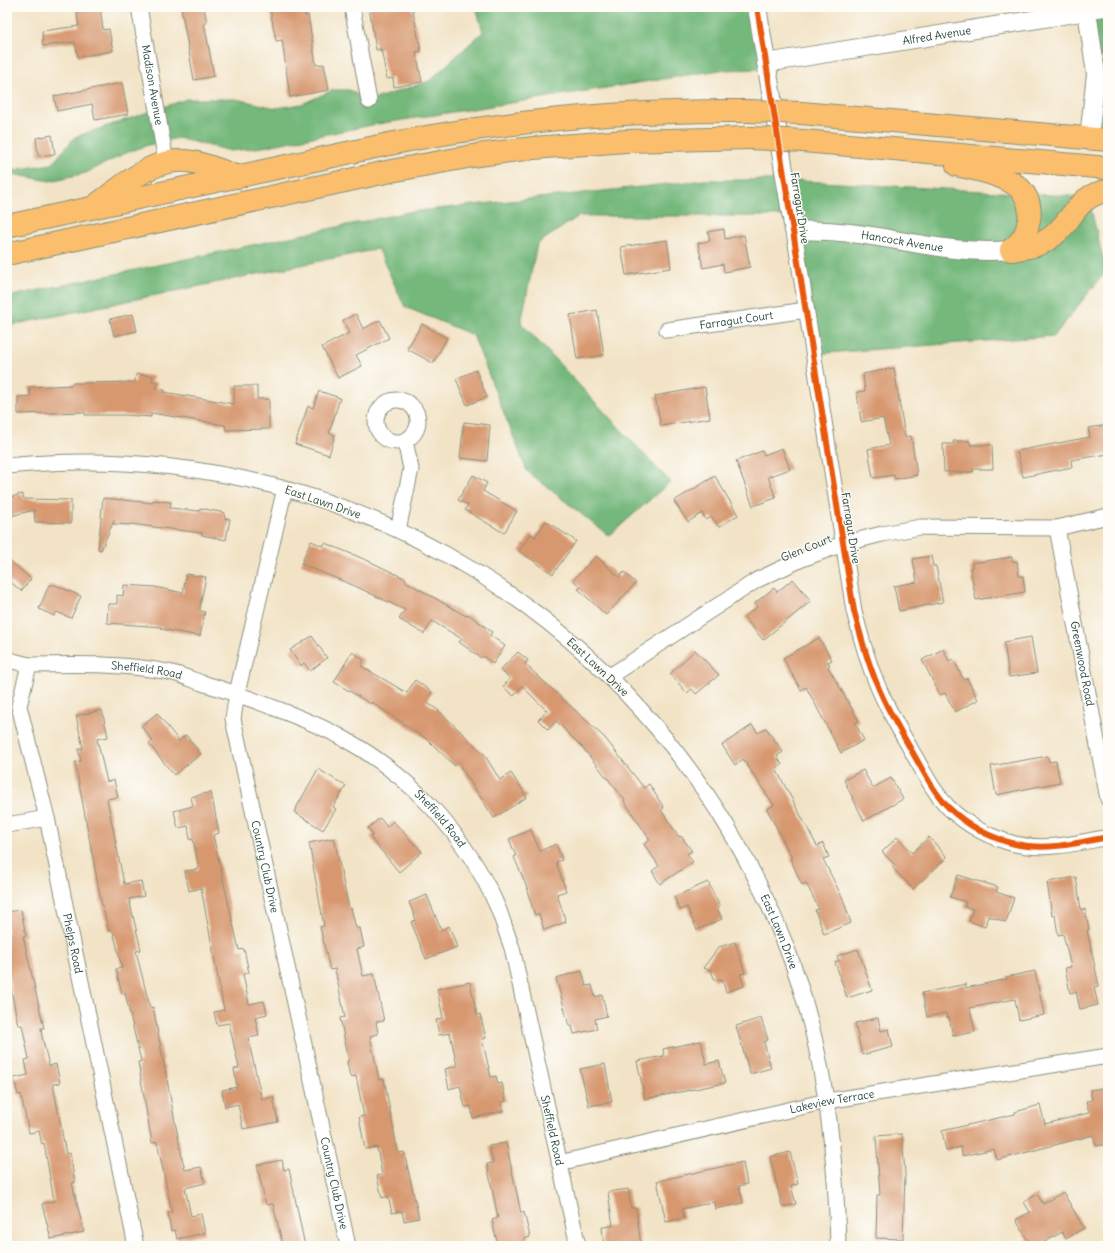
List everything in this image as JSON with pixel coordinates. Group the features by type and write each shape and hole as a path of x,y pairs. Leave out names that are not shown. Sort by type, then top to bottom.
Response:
{"highway":[{"path":"7,226 408,140 518,122 623,113 748,111 801,113 1098,139"},
{"path":"7,254 391,171 478,155 533,148 626,141 751,138 884,147 1108,168"},
{"path":"884,147 995,174 1013,183 1024,194 1030,216 1023,239 1011,250"},
{"path":"91,208 145,171 174,160 193,162 238,177"},
{"path":"1011,250 1033,246 1047,241 1060,230 1076,208 1085,199 1095,193 1108,191"},
{"path":"7,211 35,220"}],"street":[{"name":"Madison Avenue","path":"139,7 166,162"},
{"path":"352,7 369,101"},
{"name":"Farragut Drive","path":"757,7 854,611 867,656 884,700 933,788 949,808 969,824 991,836 1016,844 1039,847 1063,846 1108,837"},
{"name":"Alfred Avenue","path":"766,63 1087,9 1108,8"},
{"path":"1087,9 1096,74 1098,139"},
{"name":"Hancock Avenue","path":"794,231 825,231 974,251 1011,250"},
{"name":"Farragut Court","path":"667,330 806,310"},
{"path":"398,530 411,468 408,449 405,442"},
{"name":"East Lawn Drive","path":"7,466 34,463 99,461 152,464 204,471 285,488 330,502 398,530 450,556 495,583 537,613 588,655 643,710 677,751 708,793 735,837 765,896 786,944 802,993 819,1056 827,1101 837,1194 838,1246"},
{"name":"Country Club Drive","path":"285,488 237,693 233,719 348,1246"},
{"name":"Glen Court","path":"610,676 757,580 802,559 843,544 882,534 921,527 1057,528 1108,516"},
{"name":"Greenwood Road","path":"1057,528 1108,799"},
{"path":"7,658 29,665"},
{"name":"Sheffield Road","path":"29,665 96,664 137,667 169,672 237,693 340,736 371,755 400,776 430,804 457,836 480,871 498,908 512,948 578,1246"},
{"name":"Phelps Road","path":"29,665 19,706 48,818 136,1246"},
{"path":"7,825 48,818"},
{"name":"Lakeview Terrace","path":"559,1163 827,1101 1108,1056"}],"green space":[{"path":"476,7 757,7 767,69 720,70 377,124 263,147 231,151 178,138 148,145 126,153 86,173 50,181 7,173 7,171 52,164 75,137 187,99 236,99 276,108 302,104 333,90 349,90 369,101 429,81 483,32"},
{"path":"1108,8 1108,140 1089,138 1087,11"},
{"path":"705,180 785,180 1088,197 1106,271 1054,336 813,354 791,216 579,216 537,244 521,323 670,482 609,536 527,471 473,335 405,307 378,249 7,326 7,297 408,212"}],"building":[{"path":"76,7 100,7 103,30 109,29 113,51 78,57 75,42 43,46 42,31 79,26"},
{"path":"181,7 204,7 207,23 204,23 214,76 194,80"},
{"path":"281,7 304,7 305,16 308,15 316,65 324,64 329,90 290,97 282,40 276,41 270,9"},
{"path":"369,7 412,7 421,51 416,52 422,82 394,87 393,78 387,79 381,49 376,50"},
{"path":"122,83 128,114 95,120 92,104 57,111 54,96"},
{"path":"52,135 55,154 38,156 36,138"},
{"path":"724,229 725,239 744,235 750,267 724,272 723,264 703,268 698,243 710,241 708,232"},
{"path":"667,240 671,268 626,275 621,247"},
{"path":"597,310 604,355 577,359 570,315"},
{"path":"133,314 137,331 114,336 110,319"},
{"path":"356,314 363,329 380,320 389,338 356,355 362,366 338,378 322,347 349,333 343,320"},
{"path":"422,324 447,338 433,363 407,349"},
{"path":"894,368 905,437 911,436 917,475 895,479 894,475 873,478 868,449 889,445 883,418 861,422 857,392 865,391 863,374"},
{"path":"476,370 487,397 467,405 456,379"},
{"path":"136,374 153,376 152,382 157,382 156,389 165,390 164,392 234,404 234,386 257,386 257,399 269,399 269,429 226,430 225,425 151,413 151,417 125,415 85,415 85,412 18,414 18,397 30,396 29,387 72,385 72,383 135,382"},
{"path":"705,387 710,418 661,426 655,396"},
{"path":"319,391 340,398 329,433 335,435 329,455 295,444 308,406 313,408"},
{"path":"464,422 490,425 487,461 460,458"},
{"path":"1108,425 1108,454 1071,460 1072,467 1023,477 1017,451 1090,437 1088,428"},
{"path":"953,441 970,441 970,445 992,445 993,469 973,469 973,472 944,472 943,444 954,444"},
{"path":"782,448 790,469 768,477 776,498 753,506 736,461 762,451 764,455"},
{"path":"473,475 487,483 483,491 517,511 504,533 465,510 468,505 458,500"},
{"path":"715,476 738,515 719,527 712,517 706,520 702,513 688,522 674,501"},
{"path":"22,494 24,499 71,500 71,523 35,522 34,510 7,517 7,498"},
{"path":"103,498 153,503 153,500 171,502 170,508 199,511 200,508 225,513 224,518 230,519 226,540 202,535 202,533 130,524 113,524 114,520 101,550 98,549"},
{"path":"546,521 576,541 553,574 519,551 531,534 535,537"},
{"path":"311,541 323,546 325,543 371,562 406,579 405,581 466,616 468,614 492,632 490,635 505,646 493,664 483,656 481,658 459,642 462,639 432,621 424,634 399,619 405,610 355,586 301,564"},
{"path":"596,556 619,577 624,572 636,583 606,615 578,589 581,587 573,580"},
{"path":"931,556 933,566 936,566 943,602 899,611 894,586 917,582 913,559"},
{"path":"1012,557 1012,562 1017,561 1019,576 1023,576 1025,592 976,600 970,568 972,567 972,563"},
{"path":"7,558 31,579 21,591 7,579"},
{"path":"186,574 206,577 200,606 200,611 205,612 200,636 161,629 162,627 107,623 108,604 117,604 117,595 123,596 124,585 155,587 183,593"},
{"path":"793,579 811,601 763,640 744,617 757,607 755,603 774,588 777,592"},
{"path":"49,585 55,585 81,596 71,618 57,612 54,616 39,609"},
{"path":"312,636 327,658 310,671 304,663 301,666 290,650"},
{"path":"1031,637 1037,673 1009,677 1004,642"},
{"path":"819,638 832,660 828,662 830,665 828,667 859,721 855,723 864,740 841,753 806,687 801,690 783,658"},
{"path":"943,649 949,661 953,659 964,680 967,678 978,700 955,712 945,693 940,695 922,660"},
{"path":"695,650 719,675 696,694 692,689 687,693 670,674"},
{"path":"352,652 364,660 361,666 407,693 415,680 432,692 426,702 438,710 484,754 500,780 511,773 527,797 494,818 458,763 455,766 429,741 372,702 371,704 334,682"},
{"path":"518,652 528,660 525,664 605,738 644,788 649,784 664,808 661,810 679,837 681,836 692,851 687,854 693,862 660,884 652,871 659,866 644,844 650,840 624,801 625,800 582,747 556,721 548,730 538,720 547,711 522,686 514,696 503,687 510,678 500,670"},
{"path":"102,710 108,737 97,739 107,782 114,780 118,797 107,799 124,884 141,881 144,896 129,899 141,950 136,951 150,1008 153,1007 185,1170 201,1167 205,1183 185,1188 191,1216 201,1214 205,1233 177,1239 175,1230 171,1231 168,1213 172,1212 157,1142 152,1143 138,1062 141,1061 125,993 122,994 116,969 122,968 113,931 109,931 101,901 75,762 81,761 78,749 83,748 76,716"},
{"path":"157,713 179,741 186,735 201,754 174,775 149,744 153,741 141,726"},
{"path":"752,725 758,733 766,728 783,752 777,756 782,765 776,769 817,846 823,843 829,857 823,859 843,899 851,923 824,934 815,910 819,909 806,883 802,885 790,858 792,858 767,809 774,805 743,759 735,765 722,745"},
{"path":"1048,756 1049,762 1056,761 1060,782 996,795 991,766"},
{"path":"318,769 346,786 333,807 336,809 323,830 294,812"},
{"path":"863,770 873,788 891,778 903,799 864,821 844,780"},
{"path":"211,792 219,833 213,835 239,950 244,949 249,973 243,974 249,1004 264,1001 267,1014 255,1017 259,1036 248,1038 262,1100 273,1097 278,1122 243,1129 238,1104 225,1107 222,1090 237,1087 234,1069 239,1068 229,1023 217,1025 214,1012 224,1010 201,888 189,891 185,871 199,869 193,839 190,840 188,826 178,828 174,811 193,806 191,797"},
{"path":"380,818 387,827 393,821 422,852 399,872 370,837 373,835 368,828"},
{"path":"531,830 540,851 556,844 562,860 556,862 566,891 557,894 566,922 544,930 539,914 535,915 527,891 528,890 514,857 516,856 509,839"},
{"path":"897,837 912,853 929,837 947,857 913,889 892,867 895,865 882,852"},
{"path":"334,838 349,909 351,908 356,928 360,928 364,947 357,949 363,976 374,974 384,1021 376,1022 378,1034 370,1036 379,1080 384,1079 398,1153 404,1152 419,1218 404,1221 402,1211 392,1213 388,1196 382,1198 377,1176 382,1175 377,1147 365,1149 359,1117 364,1116 356,1076 350,1077 347,1061 349,1060 340,1018 345,1017 335,969 330,970 320,927 324,926 309,843"},
{"path":"958,875 998,887 996,892 1014,898 1006,922 988,916 985,927 969,921 973,909 964,907 966,902 950,897"},
{"path":"1076,877 1081,910 1085,909 1089,930 1087,930 1099,986 1094,987 1098,1005 1080,1009 1076,992 1070,993 1065,968 1071,967 1063,934 1058,935 1055,915 1052,916 1047,882"},
{"path":"708,882 720,907 717,908 722,919 697,930 687,907 680,910 674,897"},
{"path":"427,895 441,930 449,926 457,947 426,959 411,922 416,920 409,902"},
{"path":"21,910 26,936 23,936 44,1028 41,1028 42,1036 49,1066 56,1064 60,1083 53,1084 66,1154 70,1153 75,1183 72,1183 84,1232 51,1239 42,1204 54,1201 44,1143 42,1144 39,1131 29,1133 21,1094 18,1095 14,1078 28,1075 25,1060 29,1059 22,1025 18,1025 7,969 7,912"},
{"path":"735,942 745,973 740,974 744,986 726,992 722,979 715,981 711,970 703,968 719,947"},
{"path":"858,949 872,990 847,998 835,962 839,961 837,956"},
{"path":"582,971 586,986 592,985 595,997 602,995 607,1016 595,1019 597,1029 574,1034 572,1026 569,1026 556,978"},
{"path":"1035,971 1044,1015 1019,1020 1015,999 970,1008 975,1032 953,1036 949,1017 947,1018 946,1013 927,1017 922,993 966,984 966,988"},
{"path":"470,982 477,1015 480,1014 486,1038 482,1039 491,1077 496,1076 498,1084 502,1083 506,1101 501,1102 503,1111 473,1118 471,1106 465,1107 460,1086 449,1089 445,1069 457,1066 450,1033 439,1035 436,1020 443,1018 437,989"},
{"path":"761,1018 768,1040 764,1042 771,1068 750,1074 736,1026"},
{"path":"878,1018 881,1031 889,1029 893,1047 862,1055 855,1023"},
{"path":"701,1041 706,1064 719,1061 725,1083 645,1099 637,1061 664,1056 663,1049"},
{"path":"605,1064 612,1102 589,1106 580,1069"},
{"path":"1108,1087 1108,1144 1096,1146 1093,1135 997,1160 994,1149 962,1156 961,1147 946,1151 942,1131 1015,1114 1015,1112 1040,1105 1045,1124 1089,1113 1086,1101 1092,1100 1090,1090"},
{"path":"902,1134 905,1174 903,1239 876,1238 877,1195 880,1195 876,1136"},
{"path":"506,1143 521,1213 524,1212 530,1237 524,1239 525,1246 498,1246 492,1220 498,1218 487,1164 493,1163 489,1146"},
{"path":"790,1152 798,1184 791,1186 796,1204 782,1207 770,1157"},
{"path":"282,1160 284,1170 289,1169 305,1246 283,1246 273,1204 266,1205 257,1165"},
{"path":"743,1162 747,1184 739,1186 743,1203 715,1209 714,1202 682,1209 684,1218 666,1222 657,1181"},
{"path":"628,1189 631,1208 636,1208 641,1246 604,1246 602,1227 613,1226 608,1192"},
{"path":"1063,1192 1084,1228 1066,1239 1062,1232 1038,1246 1031,1246 1016,1220 1030,1212 1024,1202 1037,1194 1043,1204"}],"cycle path":[{"path":"757,7 854,611 867,656 879,689 887,707 934,790 949,808 972,826 997,838 1015,844 1038,847 1085,842 1108,837"}]}
